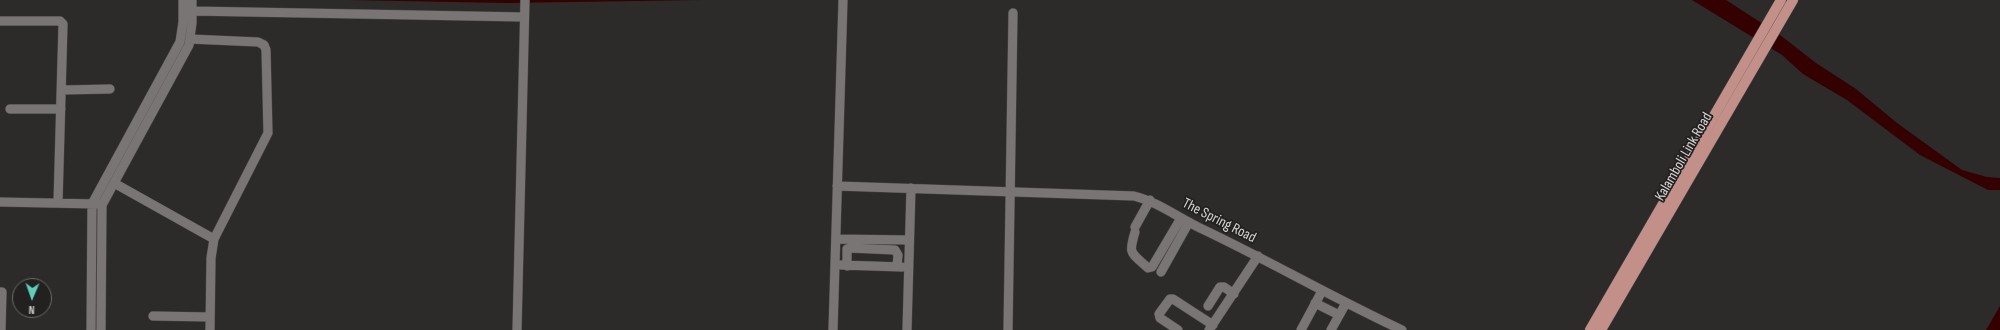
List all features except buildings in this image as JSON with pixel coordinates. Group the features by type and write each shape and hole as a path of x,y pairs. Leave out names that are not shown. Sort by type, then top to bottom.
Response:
{"main road":[{"name":"Kalamboli Link Road","path":"1590,330 1781,0"},
{"name":"Kalamboli Link Road","path":"1601,330 1792,2"}],"street":[{"path":"517,330 525,0"},
{"path":"833,330 844,0"},
{"path":"91,330 92,204 176,51 187,26 189,4 525,15"},
{"path":"1008,330 1013,13"},
{"path":"0,21 60,21 63,24 58,203"},
{"path":"101,330 102,205 184,55 190,38 187,26"},
{"path":"190,38 258,42 264,45 266,50 268,133 214,239 210,330"},
{"path":"62,90 72,90 76,88 110,89"},
{"path":"10,109 61,109"},
{"path":"114,183 214,239"},
{"name":"The Spring Road","path":"837,186 1118,194 1150,200 1185,220 1258,256 1346,303 1402,330"},
{"path":"907,330 911,188"},
{"path":"1150,200 1135,230 1130,248 1148,268 1152,267 1185,220"},
{"path":"0,202 102,205"},
{"path":"1162,272 1185,220"},
{"path":"836,239 909,240"},
{"path":"847,266 847,249 850,248 895,250 898,255 897,266"},
{"path":"1178,330 1160,318 1160,314 1170,299 1173,299 1211,328 1258,256"},
{"path":"835,265 908,267"},
{"path":"1220,314 1206,305 1220,287 1224,287 1234,294"},
{"path":"1301,330 1322,290"},
{"path":"0,292 2,292 1,330"},
{"path":"1315,303 1339,315"},
{"path":"1330,330 1346,303"},
{"path":"153,316 210,317"}],"shaded area":[{"path":"348,0 702,0 506,3"},
{"path":"1692,0 1726,0 1780,35 1816,63 1856,89 1897,123 1962,170 1987,177 2000,178 2000,190 1988,190 1920,155 1847,100 1803,74 1782,55"},
{"path":"2000,306 2000,330 1986,330"}]}
